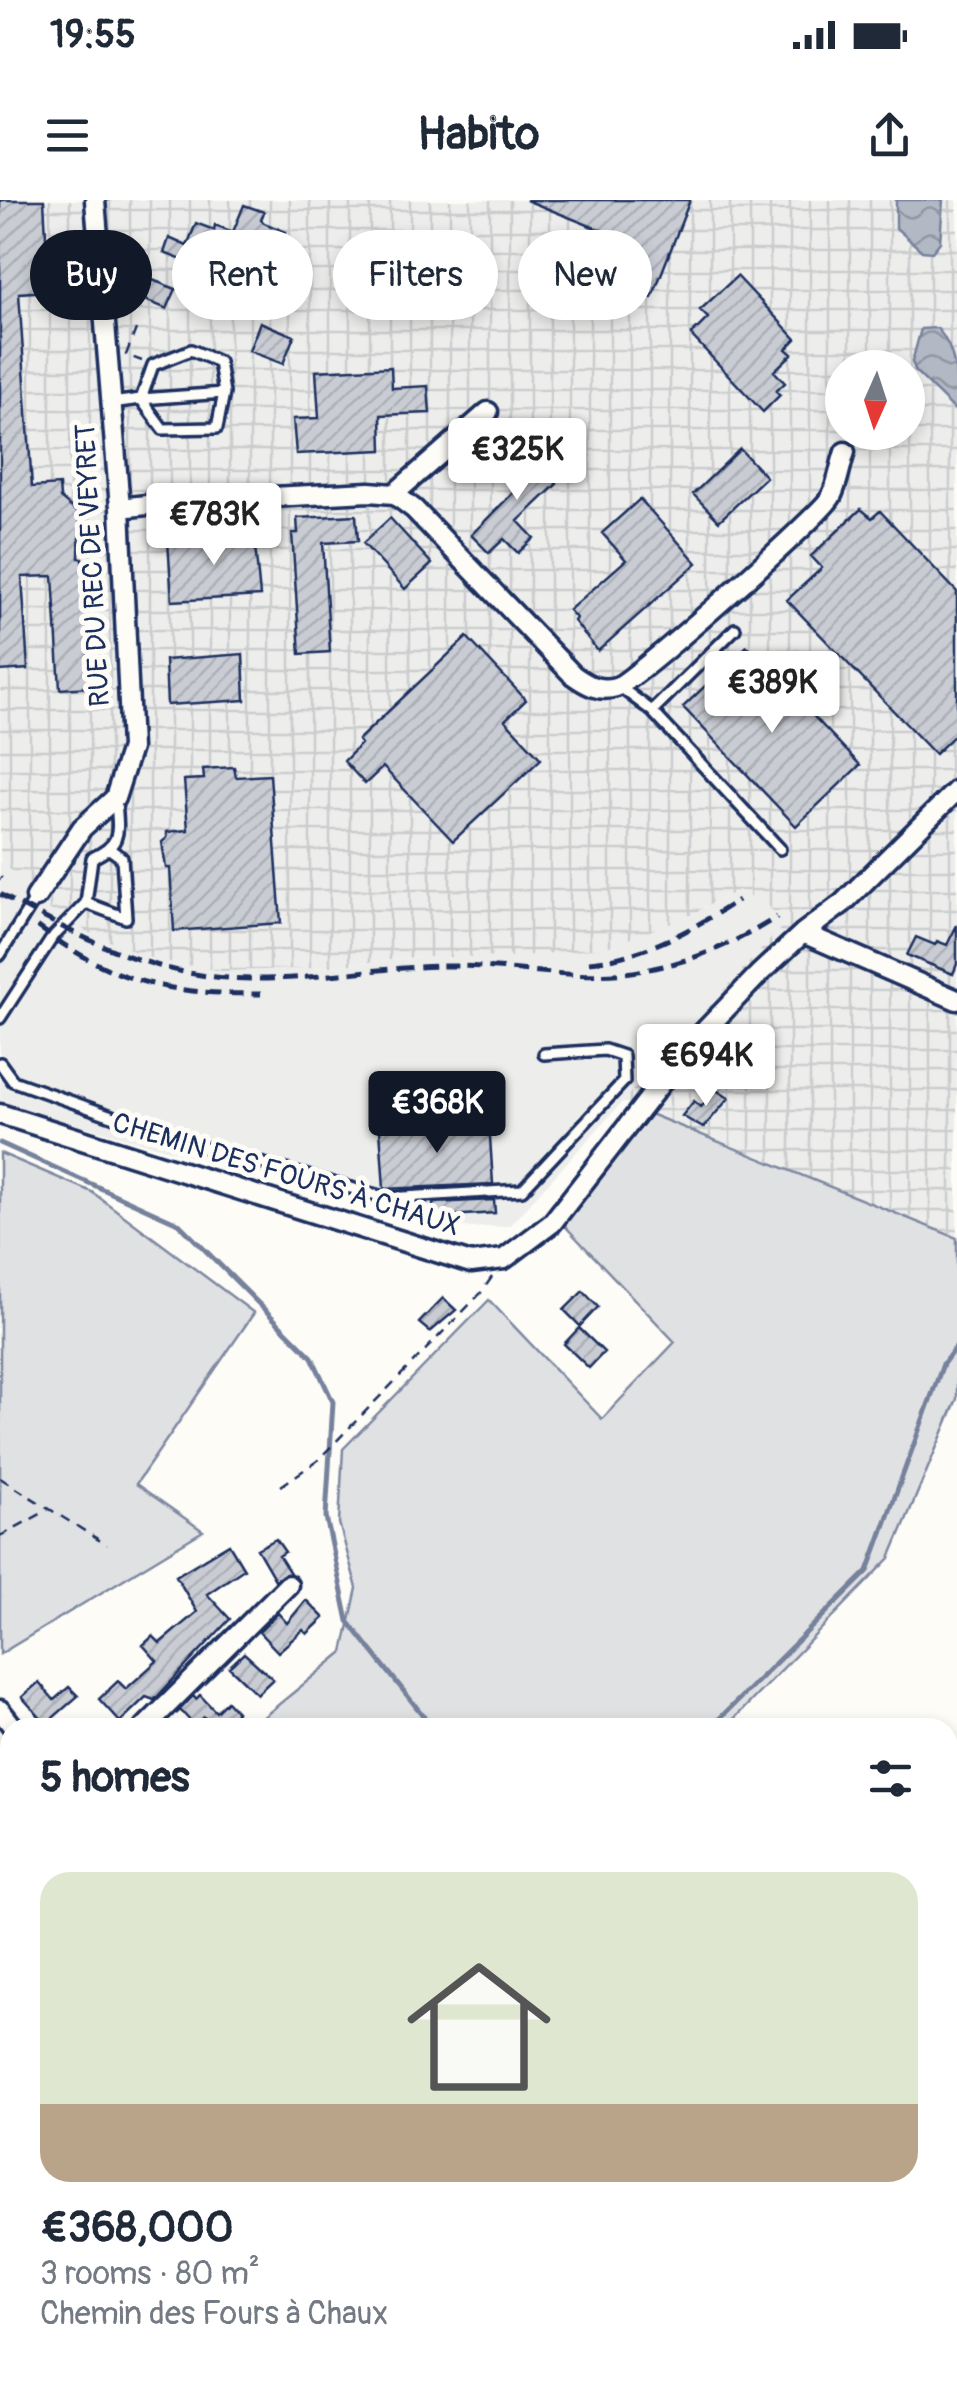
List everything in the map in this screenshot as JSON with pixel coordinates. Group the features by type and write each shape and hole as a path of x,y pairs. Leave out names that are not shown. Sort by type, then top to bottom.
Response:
{"street":[{"name":"RUE DU REC DE VEYRET","path":"36,898 82,828 115,798 131,748 120,508 95,200"},
{"path":"394,494 488,412"},
{"path":"120,508 368,492 394,494 414,509 573,675 602,689 620,687 682,636 830,498 845,452"},
{"path":"504,1259 552,1223 689,1048 803,933 843,903 957,790"},
{"path":"803,933 957,1000"},
{"name":"CHEMIN DES FOURS À CHAUX","path":"0,1114 472,1262 504,1259"},
{"path":"154,1718 288,1585"}],"lane":[{"path":"192,350 218,362 224,393 217,428 163,430 142,399 153,365 192,350"},
{"path":"111,403 224,393"},
{"path":"652,711 735,630"},
{"path":"620,687 652,711 780,849"},
{"path":"0,1018 52,938 86,903 92,858 110,850 118,834 115,798"},
{"path":"86,903 126,918 122,858 110,850"},
{"path":"0,955 36,898"},
{"path":"0,1063 13,1081 191,1144 387,1198 522,1190 624,1081 623,1056 605,1050 544,1054"}],"path":[{"path":"136,329 126,354 153,365"},
{"path":"281,1486 317,1461 385,1392 480,1294 504,1259"},
{"path":"0,1478 107,1545"},
{"path":"0,1536 49,1509"}],"shaded area":[{"path":"0,200 957,200 957,1238 622,1102 788,920 739,890 682,919 604,948 513,957 420,957 303,969 222,971 153,959 89,933 47,908 0,859"},
{"path":"0,859 47,908 222,971 303,969 420,957 513,957 682,919 739,890 789,920 509,1226 471,1228 432,1223 14,1107 0,1114"},
{"path":"645,1112 957,1238 957,1399 890,1558 735,1718 262,1718 343,1652 357,1588 339,1523 343,1449 489,1300 602,1419 675,1342 564,1225"},
{"path":"0,1153 92,1192 254,1313 136,1484 203,1531 0,1654"}],"water":[{"path":"896,200 943,200 940,242 932,252 922,251 896,228"},
{"path":"937,328 949,346 956,377 957,412 925,381 925,350 915,350 921,329"}],"building":[{"path":"0,200 44,200 46,230 30,230 30,292 19,293 32,487 59,485 60,498 80,515 79,558 91,687 60,689 53,576 22,577 28,669 0,671"},
{"path":"526,200 690,200 652,298 652,230 601,230"},
{"path":"244,205 264,212 261,220 281,230 234,230"},
{"path":"196,223 214,230 193,230"},
{"path":"169,238 172,239 172,256 164,253"},
{"path":"737,276 796,339 786,349 792,354 774,371 785,383 776,391 780,395 763,412 691,335 708,318 700,310"},
{"path":"152,280 172,287 167,309 152,303"},
{"path":"260,322 294,336 283,364 249,351"},
{"path":"391,367 392,388 428,386 430,413 381,415 382,450 296,454 293,419 319,418 316,371"},
{"path":"532,446 549,465 545,470 557,484 518,521 534,538 518,553 504,539 489,553 471,535 516,490 501,475"},
{"path":"740,449 766,477 719,521 693,494"},
{"path":"640,499 697,563 598,651 569,610 626,560 602,533"},
{"path":"861,509 872,518 880,511 957,592 957,733 935,754 787,600 822,568 811,556"},
{"path":"356,515 358,541 323,543 330,652 300,654 292,533 298,533 297,518"},
{"path":"390,518 432,564 405,589 363,543"},
{"path":"254,535 260,596 172,601 168,541"},
{"path":"467,637 526,700 505,720 541,759 453,841 383,767 365,784 344,761 361,744 358,740"},
{"path":"747,646 860,765 796,826 683,707"},
{"path":"243,654 245,700 167,705 165,660"},
{"path":"234,767 236,777 270,775 281,923 174,931 170,868 166,868 162,842 167,832 188,830 184,780 204,779 203,769"},
{"path":"957,925 957,964 953,974 907,955 916,937 947,945"},
{"path":"716,1090 729,1098 703,1128 682,1116 694,1101 701,1107"},
{"path":"489,1121 493,1184 384,1189 380,1129"},
{"path":"494,1200 495,1213 434,1217 433,1203"},
{"path":"583,1291 598,1307 580,1326 564,1310"},
{"path":"443,1298 456,1310 430,1332 419,1323"},
{"path":"579,1328 604,1352 589,1368 564,1344"},
{"path":"276,1539 285,1552 279,1556 290,1573 275,1580 257,1549"},
{"path":"229,1544 244,1569 207,1594 230,1619 154,1700 146,1697 124,1718 116,1718 99,1699 118,1681 126,1689 157,1661 143,1645 153,1636 160,1643 197,1612 176,1576"},
{"path":"306,1600 324,1618 278,1652 259,1632 278,1613 287,1623"},
{"path":"244,1653 273,1679 257,1694 229,1667"},
{"path":"39,1682 54,1700 69,1687 78,1696 53,1718 41,1718 22,1697"},
{"path":"200,1695 216,1712 227,1701 237,1712 231,1718 188,1718 180,1710 176,1714 193,1696 196,1699"}],"waterway":[{"path":"0,1143 178,1223 312,1357 333,1402 326,1517 348,1621 425,1718"},
{"path":"720,1718 868,1571 943,1364 957,1345"}],"railway":[{"path":"0,894 139,960 196,974 233,978 447,966 620,974 697,956 777,917"},
{"path":"589,962 648,948 738,900"},
{"path":"37,926 91,961 142,981 169,988 261,994"}]}
